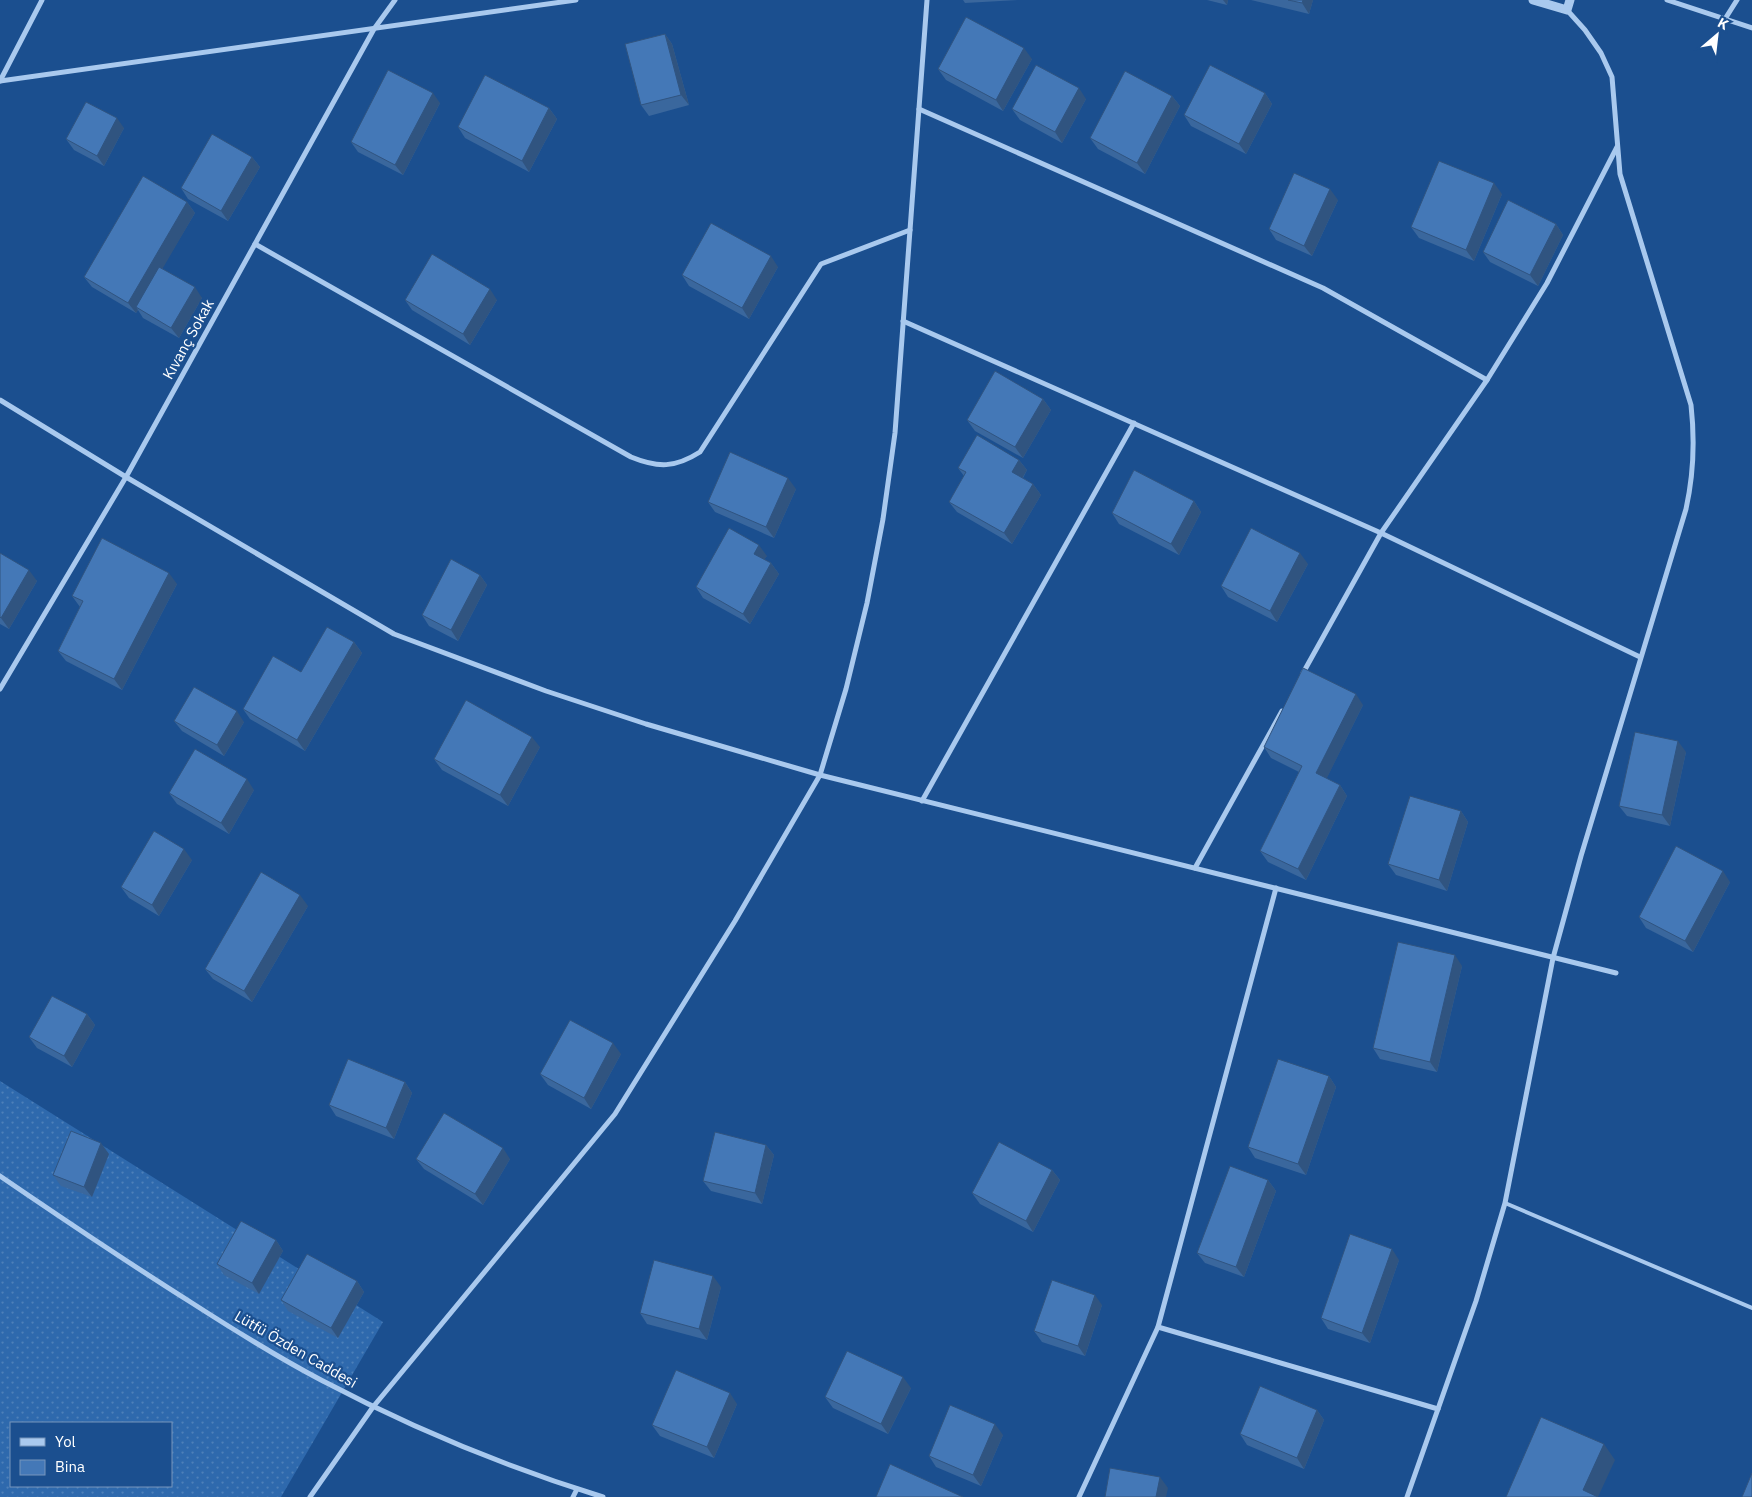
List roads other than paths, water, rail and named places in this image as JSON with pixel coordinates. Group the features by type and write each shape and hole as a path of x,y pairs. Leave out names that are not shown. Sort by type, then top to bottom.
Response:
{"street":[{"path":"0,81 42,0"},
{"name":"Kıvanç Sokak","path":"0,689 126,477 374,28 396,0"},
{"path":"0,81 576,0"},
{"path":"310,1497 373,1407 615,1114 735,921 820,775 846,689 867,603 883,519 895,434 927,0"},
{"path":"1407,1497 1476,1301 1505,1203 1553,958 1581,856 1686,509 1694,462 1691,404 1620,174 1612,77 1601,53 1585,30 1567,10 1533,0"},
{"path":"1567,10 1570,0"},
{"path":"1667,0 1752,28"},
{"path":"1725,19 1737,0"},
{"path":"919,108 1323,288 1487,380"},
{"path":"1300,679 1381,533 1487,380 1547,283 1617,147"},
{"path":"255,244 631,457 646,464 663,466 677,464 700,452 821,264 910,230"},
{"path":"903,321 1381,533 1640,657"},
{"path":"0,400 126,477 394,634 495,673 637,721 820,775 1616,973"},
{"path":"922,801 1134,423"},
{"path":"1194,868 1285,705"},
{"path":"1079,1497 1158,1327 1276,888"},
{"name":"Lütfü Özden Caddesi","path":"0,1176 109,1250 251,1340 320,1380 373,1407 454,1444 603,1497"},
{"path":"1158,1327 1438,1409"},
{"path":"573,1497 577,1489"}],"lane":[{"path":"1505,1203 1752,1308"}]}
